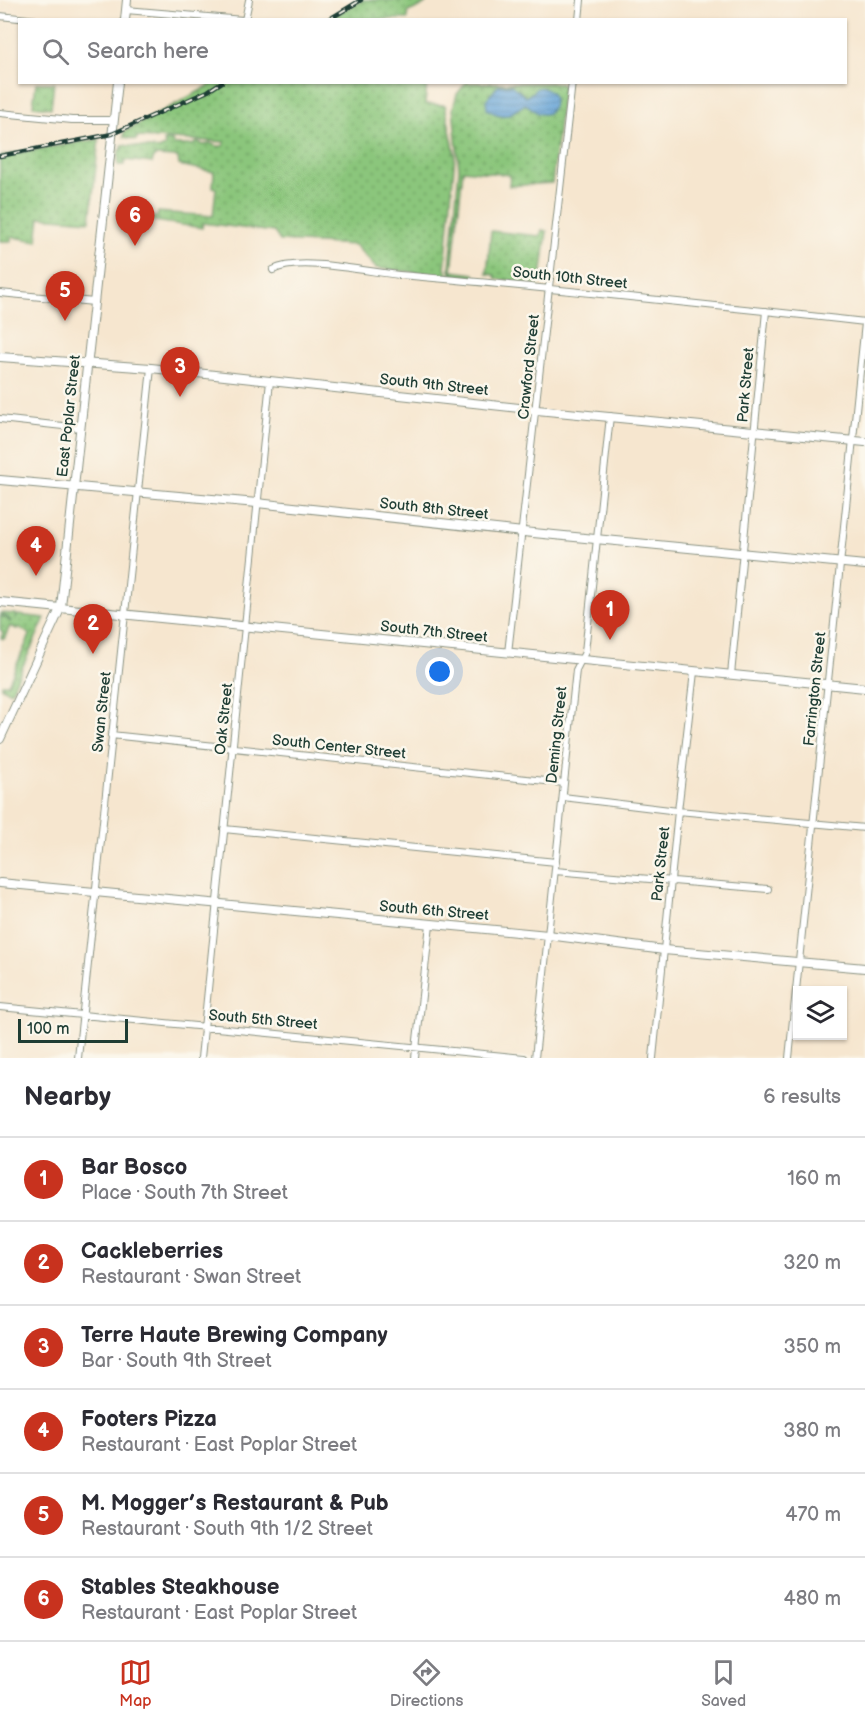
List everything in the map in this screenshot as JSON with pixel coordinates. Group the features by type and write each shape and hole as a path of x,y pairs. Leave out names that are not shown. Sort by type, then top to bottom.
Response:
{"street":[{"path":"127,0 125,15 196,18"},
{"path":"244,18 249,0"},
{"path":"579,18 581,0"},
{"path":"0,16 18,18"},
{"name":"East Poplar Street","path":"0,739 61,607 118,84"},
{"name":"Crawford Street","path":"508,653 572,84"},
{"path":"0,113 72,120 114,120"},
{"name":"South 10th Street","path":"273,270 291,264 310,264 865,322"},
{"path":"0,293 94,302"},
{"name":"Park Street","path":"731,675 766,311"},
{"name":"Farrington Street","path":"789,1058 865,322"},
{"name":"South 9th Street","path":"0,357 151,368 537,410 865,442"},
{"name":"Swan Street","path":"78,1058 151,368"},
{"name":"Oak Street","path":"201,1058 270,381"},
{"name":"Deming Street","path":"535,1058 576,670 585,652 610,416"},
{"path":"0,419 81,428"},
{"name":"South 8th Street","path":"0,480 257,503 523,532 865,565"},
{"name":"South 7th Street","path":"0,602 865,688"},
{"name":"Park Street","path":"653,1058 694,672"},
{"name":"South Center Street","path":"111,735 564,783"},
{"path":"563,797 678,811 865,828"},
{"path":"224,829 556,862"},
{"path":"555,871 768,889"},
{"name":"South 6th Street","path":"0,883 548,935 664,950 865,968"},
{"path":"415,1058 430,924"},
{"name":"South 5th Street","path":"0,1007 524,1058"}],"green space":[{"path":"363,0 429,0 424,5 408,12 408,18 330,18"},
{"path":"36,84 54,84 51,108 33,106"},
{"path":"212,84 427,84 425,104 445,105 455,154 445,269 449,276 376,268 355,245 280,241 274,232 203,223 202,228 147,220 148,217 157,217 158,212 213,216 216,188 213,187 214,172 179,165 178,157 154,156 152,163 125,160 124,165 118,165 119,150 122,150 122,145 159,149 165,146 164,141 172,141 174,145 192,145 198,142 216,146 223,146 225,142 137,137 136,140 124,137 124,132"},
{"path":"465,84 560,84 563,86 552,183 509,186 510,175 463,170 452,271 474,274 474,277 451,275 450,268 459,169 453,108 457,94","holes":["518,89 526,97 531,93 530,106 525,104 509,115 491,111"]},
{"path":"99,139 90,221 40,217 37,241 13,237 11,241 0,241 0,156"},
{"path":"542,230 547,231 541,278 535,280 539,281 539,284 496,279 495,275 487,274 491,231 540,236"},
{"path":"0,613 16,614 16,618 18,615 45,618 11,692 2,688 2,684 8,684 30,635 19,627 17,629 10,626 4,639 1,638 3,633 0,629 0,617 11,621"}],"water":[{"path":"499,85 511,85 526,97 537,88 542,88 552,93 554,101 552,109 543,114 525,104 508,115 493,113 487,109 486,100"}],"railway":[{"path":"331,18 361,0"},
{"path":"0,156 112,134 219,84"}],"place":[{"name":"Stables Steakhouse","path":"135,246"},
{"name":"M. Mogger’s Restaurant & Pub","path":"65,321"},
{"name":"Terre Haute Brewing Company","path":"180,397"},
{"name":"Footers Pizza","path":"36,576"},
{"name":"Bar Bosco","path":"610,640"},
{"name":"Cackleberries","path":"93,654"}]}
